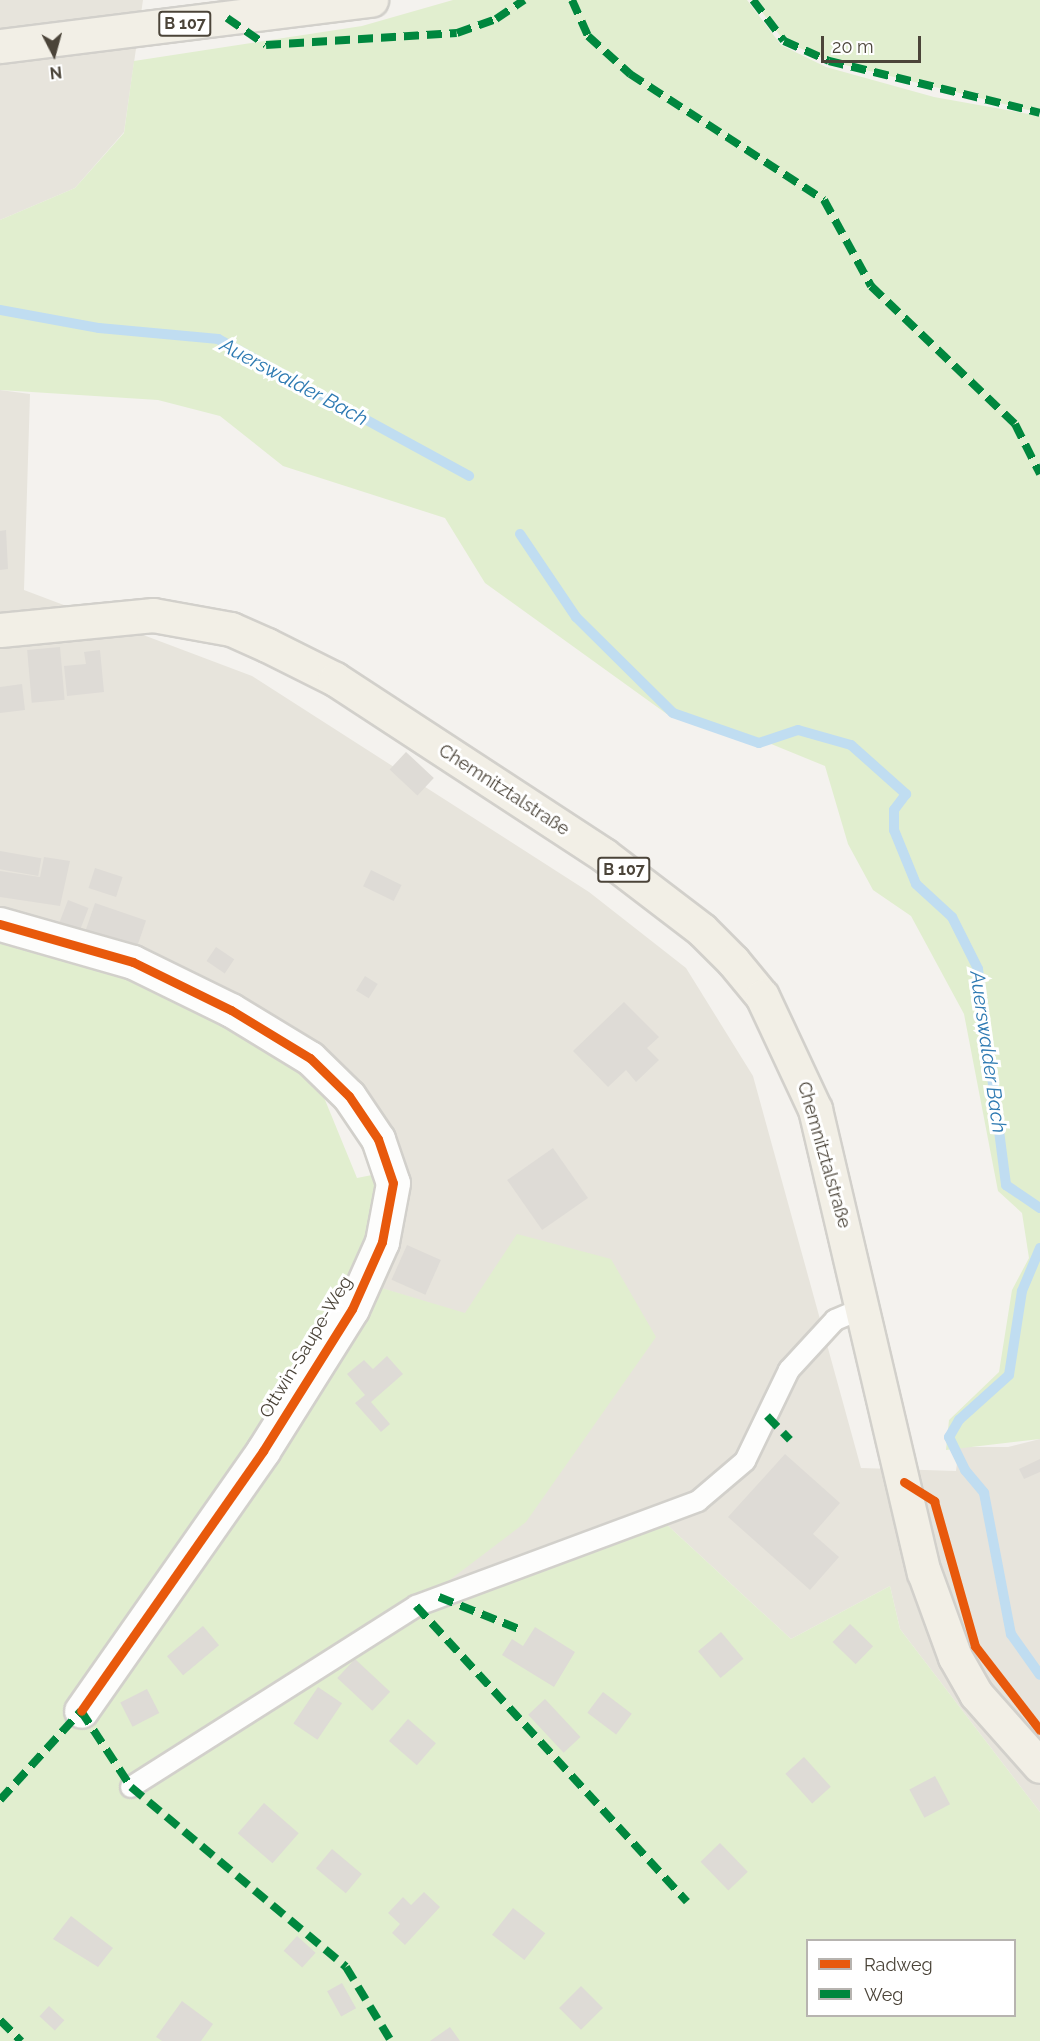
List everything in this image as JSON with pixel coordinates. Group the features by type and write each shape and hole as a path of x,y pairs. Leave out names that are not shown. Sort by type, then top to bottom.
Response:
{"main road":[{"name":"B 107","path":"0,46 371,0"},
{"name":"Chemnitztalstraße","path":"0,630 153,615 231,629 335,679 604,855 668,903 733,961 762,996 791,1050 815,1109 866,1307 924,1572 955,1657 976,1694 1040,1766"}],"street":[{"name":"Ottwin-Saupe-Weg","path":"0,924 133,962 231,1010 310,1058 349,1096 378,1138 393,1183 382,1242 352,1309 263,1451 81,1711"}],"lane":[{"path":"131,1787 416,1606 698,1501 745,1461 789,1370 835,1320 866,1307"}],"shaded area":[{"path":"0,0 143,0 124,132 75,188 0,220"},
{"path":"0,390 30,394 24,590 252,676 589,892 686,968 753,1076 861,1468 956,1471 959,1447 1008,1447 1040,1439 1040,1812 900,1629 890,1586 791,1639 665,1523 416,1606 465,1314 374,1286 404,1216 364,1096 0,914"}],"green space":[{"path":"453,0 747,0 781,45 826,67 934,97 1040,116 1040,1439 946,1450 949,1420 999,1372 1012,1290 1029,1258 1022,1213 998,1191 964,1014 911,916 873,890 848,844 825,766 744,733 671,717 485,583 445,518 283,466 220,416 158,400 0,390 0,220 75,188 124,133 134,61 362,26"},
{"path":"753,0 1040,0 1040,113 829,61 784,41"},
{"path":"0,934 142,981 215,1018 282,1059 323,1095 357,1178 402,1169 404,1216 375,1286 465,1313 517,1234 611,1259 656,1337 526,1522 418,1604 665,1523 791,1639 890,1586 900,1629 1040,1812 1040,2041 0,2041"}],"building":[{"path":"6,530 8,569 0,570 0,531"},
{"path":"60,647 65,700 32,703 27,650"},
{"path":"100,650 104,692 67,696 64,666 86,664 84,652"},
{"path":"22,684 25,710 0,713 0,687"},
{"path":"406,752 434,778 417,795 390,770"},
{"path":"0,851 41,858 38,876 0,869"},
{"path":"44,857 70,861 60,906 0,897 0,871 40,877"},
{"path":"95,868 123,877 116,897 89,888"},
{"path":"371,870 402,885 394,901 363,886"},
{"path":"68,900 89,908 80,930 59,922"},
{"path":"95,903 146,921 137,948 86,930"},
{"path":"216,947 234,959 225,973 206,961"},
{"path":"365,976 378,984 369,998 356,990"},
{"path":"624,1002 659,1037 647,1048 659,1060 636,1082 626,1070 608,1087 573,1051"},
{"path":"553,1148 588,1198 542,1230 507,1180"},
{"path":"407,1245 441,1260 425,1295 392,1280"},
{"path":"387,1356 403,1374 371,1402 390,1424 381,1432 355,1403 365,1395 347,1374 364,1360 373,1369"},
{"path":"785,1454 840,1503 813,1534 839,1557 810,1590 728,1517"},
{"path":"1040,1459 1040,1472 1024,1479 1019,1469"},
{"path":"850,1624 873,1646 856,1664 833,1642"},
{"path":"203,1626 219,1645 183,1675 167,1656"},
{"path":"535,1627 575,1652 554,1687 502,1655 512,1639 523,1646"},
{"path":"721,1632 743,1659 721,1678 698,1651"},
{"path":"355,1659 390,1692 372,1711 337,1678"},
{"path":"318,1687 342,1703 317,1740 293,1723"},
{"path":"147,1689 159,1713 133,1727 120,1703"},
{"path":"603,1692 632,1714 616,1734 587,1713"},
{"path":"545,1699 580,1737 564,1753 528,1715"},
{"path":"408,1719 436,1743 417,1765 389,1741"},
{"path":"804,1757 831,1787 812,1803 785,1774"},
{"path":"935,1776 950,1804 924,1818 909,1790"},
{"path":"264,1803 299,1833 272,1863 238,1833"},
{"path":"720,1843 748,1872 728,1891 701,1862"},
{"path":"332,1849 362,1874 346,1893 316,1868"},
{"path":"424,1892 440,1907 405,1945 392,1933 400,1924 388,1913 403,1897 411,1905"},
{"path":"513,1908 545,1933 524,1960 492,1935"},
{"path":"71,1916 113,1948 98,1967 53,1939"},
{"path":"297,1936 316,1953 302,1968 284,1951"},
{"path":"342,1983 356,2008 341,2017 327,1991"},
{"path":"581,1986 603,2008 581,2030 559,2008"},
{"path":"182,2001 213,2024 201,2041 162,2041 156,2037"},
{"path":"49,2006 64,2020 55,2031 39,2016"},
{"path":"450,2027 460,2041 430,2041"}],"waterway":[{"name":"Auerswalder Bach","path":"0,310 99,328 218,339 469,476"},
{"name":"Auerswalder Bach","path":"520,534 576,617 673,713 759,743 798,730 851,745 906,794 894,810 894,830 916,884 952,917 978,969 1006,1185 1040,1208"},
{"name":"Auerswalder Bach","path":"1040,1248 1022,1291 1009,1375 959,1420 949,1437 965,1470 984,1493 1011,1634 1040,1675"}],"marked path":[{"path":"227,18 266,45 457,33 496,19 524,0"},
{"path":"572,0 588,36 630,74 824,200 871,286 1015,424 1040,474"},
{"path":"753,0 784,41 829,61 1040,113"},
{"path":"767,1416 790,1440"},
{"path":"439,1597 521,1630"},
{"path":"416,1606 687,1902"},
{"path":"0,1800 81,1711 131,1787 346,1967 391,2041"},
{"path":"0,2020 21,2041"}],"cycle path":[{"path":"0,924 133,962 231,1010 310,1058 349,1096 378,1139 393,1183 382,1242 352,1309 263,1451 81,1711"},
{"path":"904,1482 934,1501 975,1646 1040,1730"}]}
